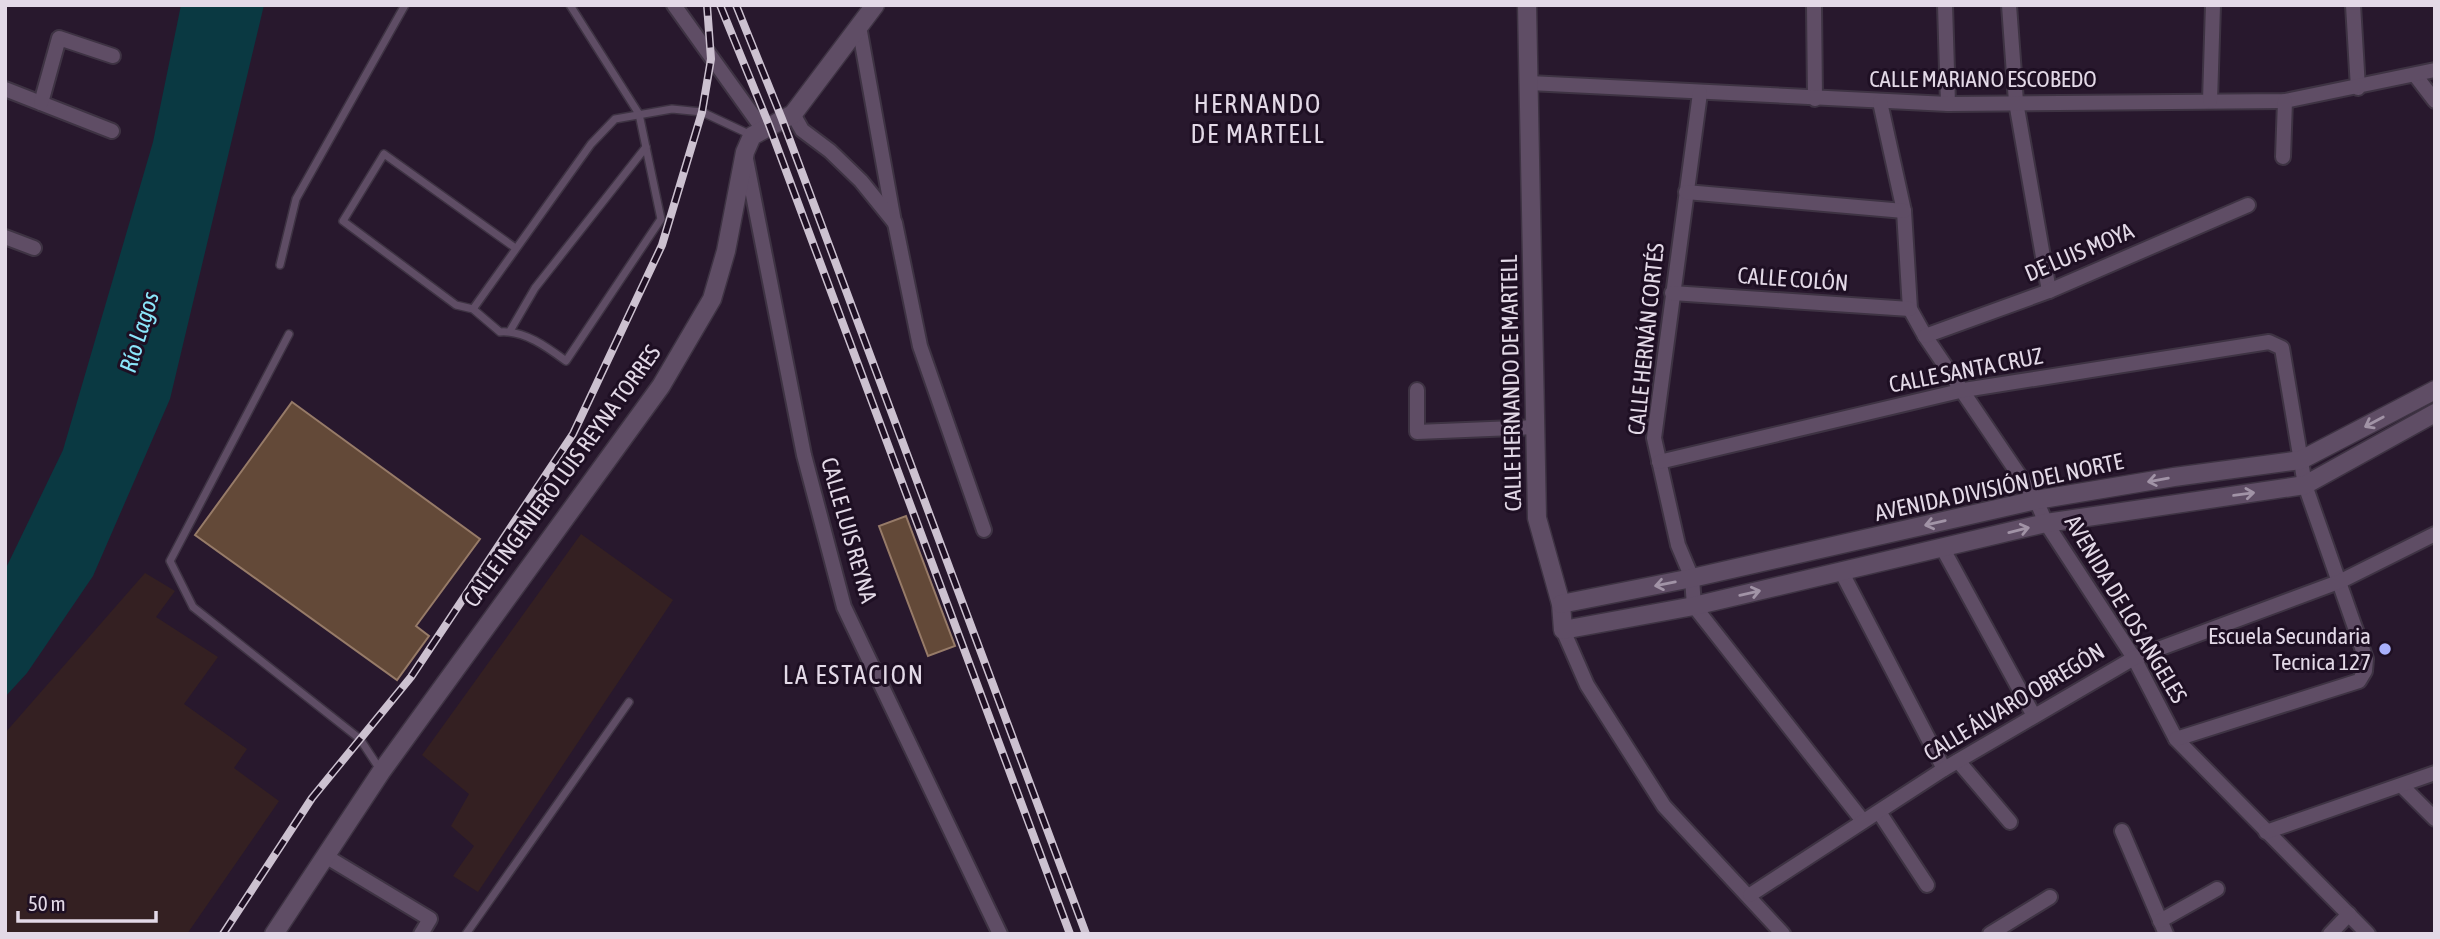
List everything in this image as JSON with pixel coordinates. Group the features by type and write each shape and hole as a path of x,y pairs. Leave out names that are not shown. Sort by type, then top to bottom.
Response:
{"street":[{"name":"CALLE LUIS REYNA","path":"674,5 753,139 804,455 844,607 1000,934"},
{"path":"753,139 793,114 875,5"},
{"name":"CALLE HERNANDO DE MARTELL","path":"1527,5 1537,518 1561,604 1563,630 1587,685 1664,806 1750,895 1783,934"},
{"path":"1814,5 1815,99"},
{"path":"1945,5 1948,104"},
{"path":"2009,5 2016,102 2049,291"},
{"path":"2210,101 2213,5"},
{"path":"2353,5 2358,88"},
{"path":"859,26 920,346 984,530"},
{"path":"41,103 59,38 113,56"},
{"name":"CALLE MARIANO ESCOBEDO","path":"1528,83 1948,104 2285,101 2435,70"},
{"path":"2415,75 2435,101"},
{"path":"5,89 112,131"},
{"name":"CALLE HERNÁN CORTÉS","path":"1694,606 1692,578 1678,545 1654,438 1700,93"},
{"path":"2283,158 2285,101"},
{"name":"AVENIDA DE LOS ANGELES","path":"1880,102 1903,211 1910,309 1925,336 2036,500 2046,523 2134,658 2176,739 2368,934"},
{"path":"793,114 802,131 830,151 861,181 895,223"},
{"name":"CALLE INGENIERO LUIS REYNA TORRES","path":"274,934 381,772 661,386 712,299 753,139"},
{"path":"1686,192 1903,211"},
{"name":"DE LUIS MOYA","path":"1925,336 2049,291 2248,205"},
{"path":"5,237 34,248"},
{"name":"CALLE COLÓN","path":"1672,293 1910,309"},
{"name":"CALLE SANTA CRUZ","path":"1659,462 1964,390 2269,342 2283,348 2301,460"},
{"path":"1417,390 1416,432 1536,427"},
{"name":"AVENIDA DIVISIÓN DEL NORTE","path":"1561,604 1692,578 2036,500 2174,477 2301,460 2435,390"},
{"name":"AVENIDA DIVISIÓN DEL NORTE","path":"1563,630 1694,606 2046,523 2305,485 2435,413"},
{"path":"2176,739 2359,681 2365,671 2366,659 2341,581 2305,485 2301,460"},
{"name":"CALLE ÁLVARO OBREGÓN","path":"1750,895 1944,769 2134,658 2341,581 2435,534"},
{"path":"1943,549 2034,716"},
{"path":"1841,571 1944,769"},
{"path":"1694,606 1863,821"},
{"path":"1958,761 2010,822"},
{"path":"2266,832 2435,773"},
{"path":"2402,786 2435,819"},
{"path":"1879,812 1927,885"},
{"path":"2122,831 2163,928 2217,889"},
{"path":"327,857 430,919 421,934"},
{"path":"1990,934 2050,897"},
{"path":"2330,934 2349,914"}],"lane":[{"path":"280,265 296,199 405,5"},
{"path":"514,247 384,155 343,221 456,305 473,309 500,332 510,331 545,345 566,361 661,219 639,114 570,5"},
{"path":"473,309 514,247 590,144 615,119 672,109 702,112 753,139"},
{"path":"510,331 535,288 646,147"},
{"path":"289,334 170,561 193,607 360,739 381,772"},
{"path":"466,934 629,702"}],"shaded area":[{"path":"581,534 673,600 478,892 453,876 474,846 451,826 469,794 422,755"},
{"path":"145,573 175,591 156,617 218,657 184,704 247,749 234,768 279,801 187,934 5,934 5,733"}],"water":[{"name":"Río Lagos","path":"181,5 264,5 170,399 93,576 27,673 5,697 5,570 63,450 153,142"}],"building":[{"path":"292,402 480,539 416,626 429,636 397,680 195,535"},
{"path":"906,516 955,646 928,656 879,526"}],"railway":[{"path":"223,934 312,798 411,677 573,434 662,245 702,112 711,59 707,5"},
{"path":"720,5 769,125 1070,934"},
{"path":"736,5 782,119 1086,934"}],"place":[{"name":"Escuela Secundaria Tecnica 127","path":"2385,649"}],"district":[{"name":"HERNANDO DE MARTELL","path":"1258,119"},
{"name":"LA ESTACION","path":"854,675"}]}
